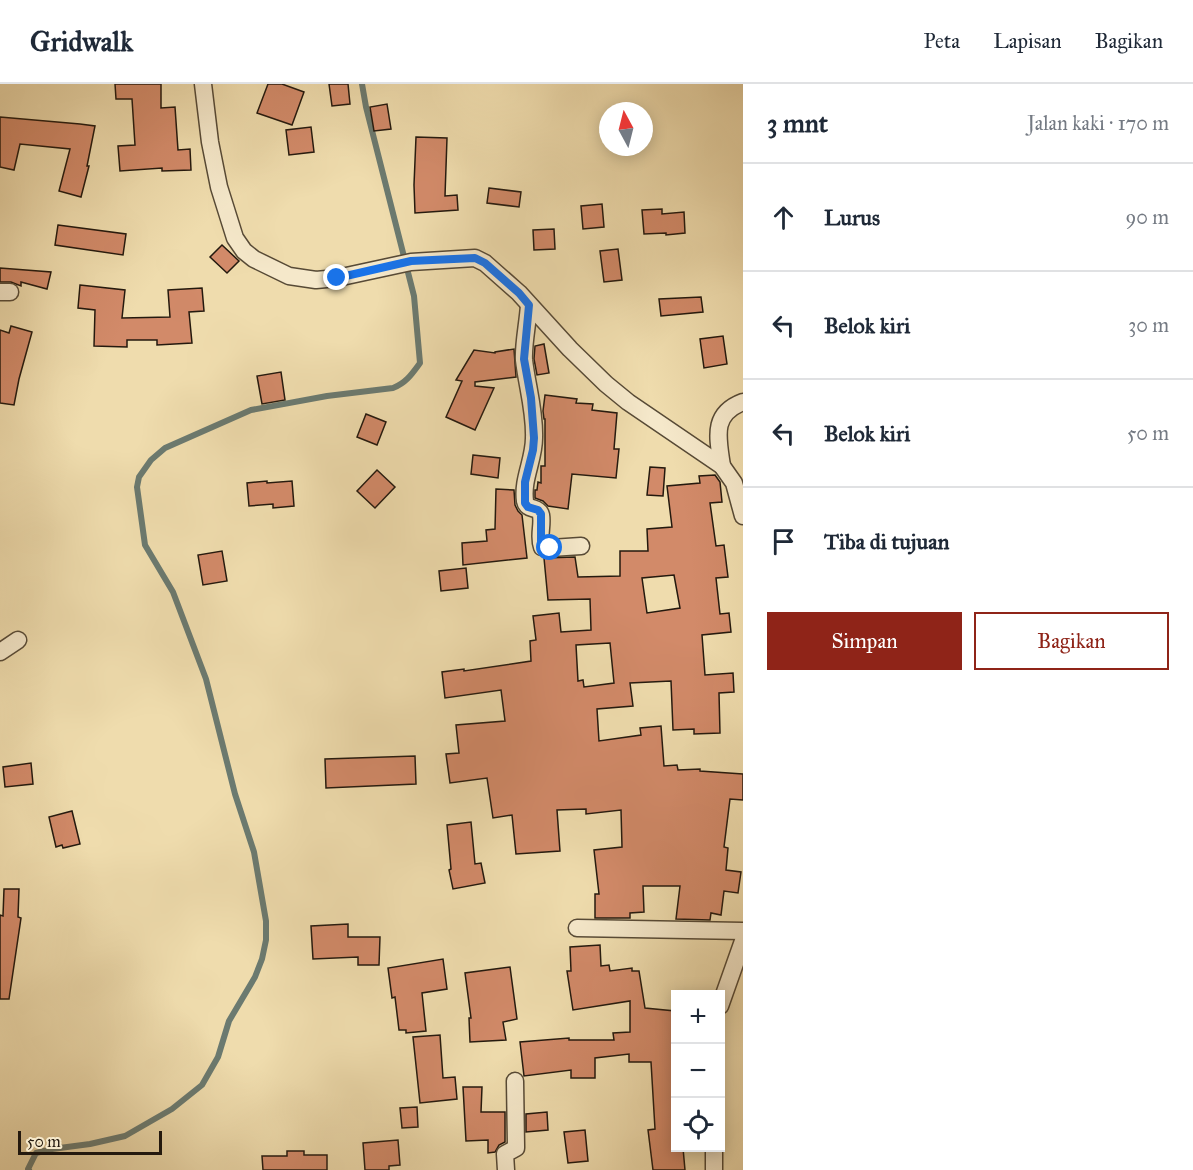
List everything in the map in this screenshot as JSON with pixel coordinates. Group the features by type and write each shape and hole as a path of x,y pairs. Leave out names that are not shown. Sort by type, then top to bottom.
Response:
{"street":[{"path":"203,84 210,142 219,187 235,238 254,260 282,273 301,279 316,280 337,278 411,261 475,258 485,263 519,293 570,349 606,384 628,402 722,466 734,483 743,516"},
{"path":"529,305 524,359 531,398 534,438 525,482 525,503 541,514 542,547 581,546"},
{"path":"722,466 717,434 723,415 733,406 743,402"},
{"path":"0,652 18,640"},
{"path":"577,928 743,931"},
{"path":"725,992 743,941"},
{"path":"506,1170 505,1155 516,1148 515,1081"},
{"path":"714,1152 714,1170"}],"building":[{"path":"115,84 161,84 161,108 175,107 178,150 190,149 191,170 162,171 162,168 120,171 118,146 135,145 132,99 116,99"},
{"path":"268,84 282,84 304,92 292,125 257,113"},
{"path":"329,84 348,84 350,104 332,106"},
{"path":"387,104 391,129 374,131 370,107"},
{"path":"0,117 95,126 87,166 89,166 81,197 59,191 70,149 20,144 14,170 0,167"},
{"path":"311,127 314,152 289,155 286,130"},
{"path":"416,137 447,138 445,196 457,195 458,210 415,213"},
{"path":"489,188 521,192 519,207 487,203"},
{"path":"602,204 604,227 583,229 581,206"},
{"path":"662,209 662,214 684,212 685,233 644,234 642,210"},
{"path":"58,225 126,234 123,255 55,245"},
{"path":"554,229 555,249 534,250 533,230"},
{"path":"222,245 239,261 227,273 210,257"},
{"path":"618,249 622,280 604,282 600,251"},
{"path":"0,268 51,272 47,289 21,282 21,286 11,282 0,282"},
{"path":"80,285 125,290 122,318 170,317 168,290 202,288 204,311 189,312 192,343 157,345 157,340 127,340 127,347 94,346 95,310 78,308"},
{"path":"701,297 703,312 661,316 659,299"},
{"path":"11,326 32,332 14,405 0,403 0,330 9,333"},
{"path":"723,336 727,364 704,368 700,339"},
{"path":"544,344 549,373 537,375 534,359 535,346"},
{"path":"514,349 516,377 475,382 475,386 494,388 475,430 446,417 462,381 456,380 474,350 495,353"},
{"path":"281,372 285,400 262,404 257,376"},
{"path":"545,395 577,399 576,403 593,404 592,410 617,413 614,449 619,449 616,478 572,474 568,509 548,506 535,498 538,482 541,483 541,466 545,466 543,411"},
{"path":"366,414 386,422 377,445 357,437"},
{"path":"473,455 500,458 498,478 471,474"},
{"path":"650,467 665,468 663,496 647,495"},
{"path":"377,470 395,487 375,508 357,491"},
{"path":"715,475 720,482 722,502 710,503 716,546 724,545 728,577 716,578 720,614 729,613 731,632 702,635 705,675 733,673 734,692 719,693 720,733 694,734 694,729 673,730 671,681 630,683 633,706 597,709 599,741 641,735 640,728 661,726 664,766 677,765 678,770 700,769 700,771 743,774 743,800 730,799 724,847 728,848 726,870 741,872 738,893 724,891 721,915 711,913 710,920 676,919 680,886 643,886 644,912 630,913 630,918 595,918 595,894 599,894 594,850 622,847 621,810 586,814 586,809 557,810 560,851 516,854 512,815 493,818 487,778 450,783 446,754 459,753 456,725 505,721 501,690 445,698 442,672 531,661 530,641 536,640 533,616 559,613 561,632 591,630 590,599 548,600 544,558 575,557 578,577 620,576 620,551 648,551 647,529 672,527 667,486 700,483 699,476","holes":["674,575 680,608 647,613 642,578","610,643 614,683 584,687 583,680 578,681 576,645"]},
{"path":"267,481 267,483 292,481 294,506 273,508 273,504 249,506 247,483"},
{"path":"496,489 514,490 515,505 522,515 527,558 463,565 462,543 487,541 486,530 495,529"},
{"path":"222,551 227,581 203,585 198,555"},
{"path":"466,568 468,588 441,591 439,571"},
{"path":"415,756 416,784 326,788 325,759"},
{"path":"31,763 33,784 5,787 3,767"},
{"path":"72,811 80,844 63,848 62,845 56,847 49,817"},
{"path":"471,822 475,864 481,863 485,883 453,889 449,870 451,869 447,825"},
{"path":"4,889 19,889 18,917 21,918 9,999 0,999 0,915 3,916"},
{"path":"348,924 348,937 380,937 379,965 358,965 358,957 313,959 311,926"},
{"path":"600,945 601,966 609,965 610,971 632,968 632,971 639,971 645,1008 671,1011 671,1152 683,1152 685,1170 653,1170 648,1130 655,1129 651,1062 629,1062 629,1054 595,1058 595,1078 571,1078 571,1070 524,1076 520,1042 569,1038 569,1040 614,1040 613,1033 630,1032 630,1001 573,1010 567,971 571,971 570,947"},
{"path":"443,959 447,989 422,993 426,1031 406,1033 406,1030 399,1030 395,997 392,998 388,968"},
{"path":"510,967 517,1019 503,1022 506,1040 470,1042 469,1018 471,1018 465,973"},
{"path":"440,1035 443,1078 455,1077 457,1099 420,1103 413,1037"},
{"path":"463,1087 482,1087 481,1112 505,1112 505,1142 499,1145 495,1152 488,1153 488,1140 466,1141"},
{"path":"417,1107 418,1127 402,1128 400,1108"},
{"path":"547,1112 548,1130 526,1132 526,1114"},
{"path":"585,1130 588,1161 568,1163 564,1132"},
{"path":"398,1140 400,1165 389,1166 389,1170 365,1170 363,1143"},
{"path":"287,1151 304,1151 304,1155 327,1155 327,1170 263,1170 262,1156 287,1156"}],"waterway":[{"path":"29,1170 36,1153 125,1136 172,1109 202,1085 218,1057 229,1021 255,977 262,959 266,940 266,921 254,852 235,794 206,679 173,592 145,545 137,487 139,477 151,460 165,448 251,410 327,396 393,388 405,381 420,363 414,296 362,84"}],"route":[{"path":"337,278 411,261 475,258 485,263 529,305 524,359 531,398 534,438 525,482 525,503 541,514 542,547 550,548"}]}
